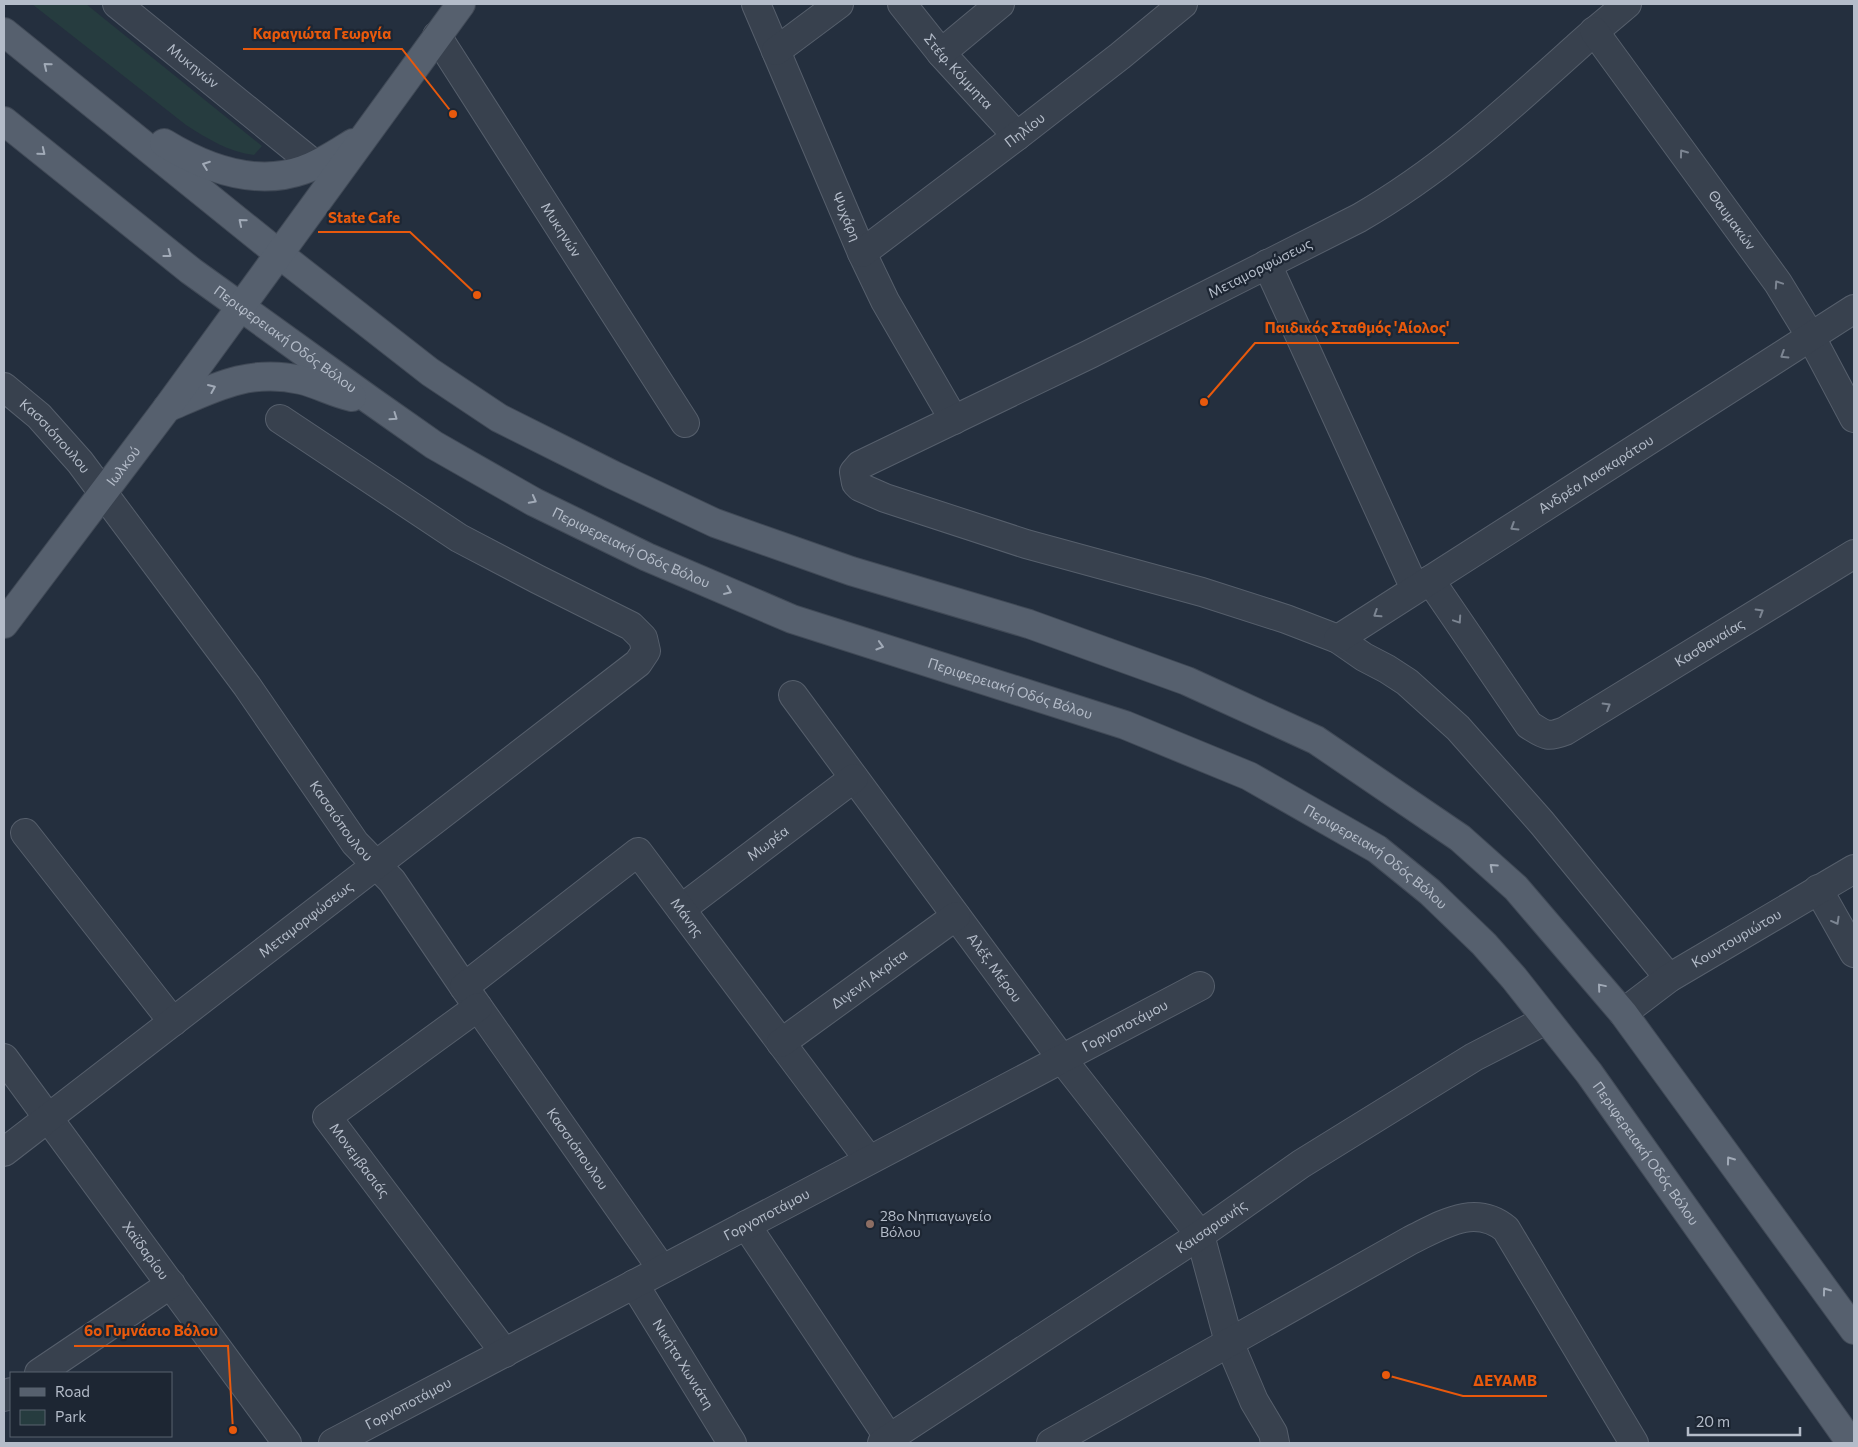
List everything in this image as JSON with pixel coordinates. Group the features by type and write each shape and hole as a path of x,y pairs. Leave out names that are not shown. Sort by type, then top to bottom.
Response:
{"main road":[{"name":"Ιωλκού","path":"4,624 168,408 461,4"},
{"path":"4,32 279,254 430,372 499,418 707,520 851,571 1029,624 1187,681 1316,740 1460,838 1516,888 1623,1013 1854,1330"},
{"path":"80,93 179,153 207,166 241,175 262,177 302,171 365,135"},
{"name":"Περιφερειακή Οδός Βόλου","path":"4,121 153,242 240,307 434,445 534,502 647,557 792,619 1125,725 1249,776 1377,849 1422,886 1484,944 1514,978 1589,1073 1851,1443"},
{"path":"168,408 222,384 249,377 277,376 301,380 343,395 370,400"}],"street":[{"name":"Μυκηνών","path":"117,4 315,165"},
{"name":"Ψυχάρη","path":"756,4 862,253 892,314 954,420"},
{"path":"776,51 838,4"},
{"name":"Στέφ. Κόμμητα","path":"902,4 941,53 1016,136"},
{"path":"941,53 1000,4"},
{"name":"Πηλίου","path":"862,253 1120,56 1183,4"},
{"name":"Μεταμορφώσεως","path":"1338,639 1249,606 1026,544 885,498 856,483 854,472 860,465 1359,218 1416,183 1488,126 1609,14"},
{"name":"Θαυμακών","path":"1609,14 1778,283 1811,338 1854,418"},
{"name":"Μυκηνών","path":"437,36 685,423"},
{"path":"1267,264 1423,585"},
{"name":"Ανδρέα Λασκαράτου","path":"1338,639 1854,309"},
{"name":"Κασσιόπουλου","path":"4,387 39,416 80,462 247,686 355,843 392,881 662,1269"},
{"name":"Μεταμορφώσεως","path":"4,1152 638,663 646,651 646,644 643,638 631,626 459,538 280,419"},
{"name":"Κασθαναίας","path":"1423,585 1529,725 1543,734 1552,736 1565,731 1854,554"},
{"path":"1338,639 1407,682 1458,728 1542,823 1669,978"},
{"name":"Αλέξ. Μέρου","path":"793,695 1062,1059 1200,1236"},
{"name":"Μωρέα","path":"681,909 854,778"},
{"path":"25,834 173,1022"},
{"name":"Μάνης","path":"471,997 638,852 869,1160"},
{"name":"Κουντουριώτου","path":"1623,1013 1669,978 1854,869"},
{"path":"1818,889 1854,953"},
{"name":"Διγενή Ακρίτα","path":"781,1043 956,916"},
{"name":"Γοργοποτάμου","path":"333,1443 1200,986"},
{"name":"Μονεμβασιάς","path":"471,997 327,1117 505,1353"},
{"name":"Καισαριανής","path":"886,1441 1200,1236 1301,1164 1376,1116 1474,1057 1546,1020"},
{"name":"Χαϊδαρίου","path":"4,1058 287,1443"},
{"path":"1052,1443 1229,1342 1436,1228 1473,1216 1485,1217 1497,1222 1506,1229 1516,1243 1634,1443"},
{"path":"746,1226 886,1441"},
{"path":"1200,1236 1229,1342 1254,1401 1273,1433 1275,1443"},
{"path":"40,1372 171,1284"},
{"name":"Νικήτα Χωνιάτη","path":"634,1284 732,1443"}],"green space":[{"path":"32,4 86,4 262,146 254,155 236,151 194,130"}],"place":[{"name":"Καραγιώτα Γεωργία","path":"453,114"},
{"name":"State Cafe","path":"477,295"},
{"name":"Παιδικός Σταθμός 'Αίολος'","path":"1204,402"},
{"name":"28ο Νηπιαγωγείο Βόλου","path":"870,1224"},
{"name":"ΔΕΥΑΜΒ","path":"1386,1375"},
{"name":"6ο Γυμνάσιο Βόλου","path":"233,1430"}]}
